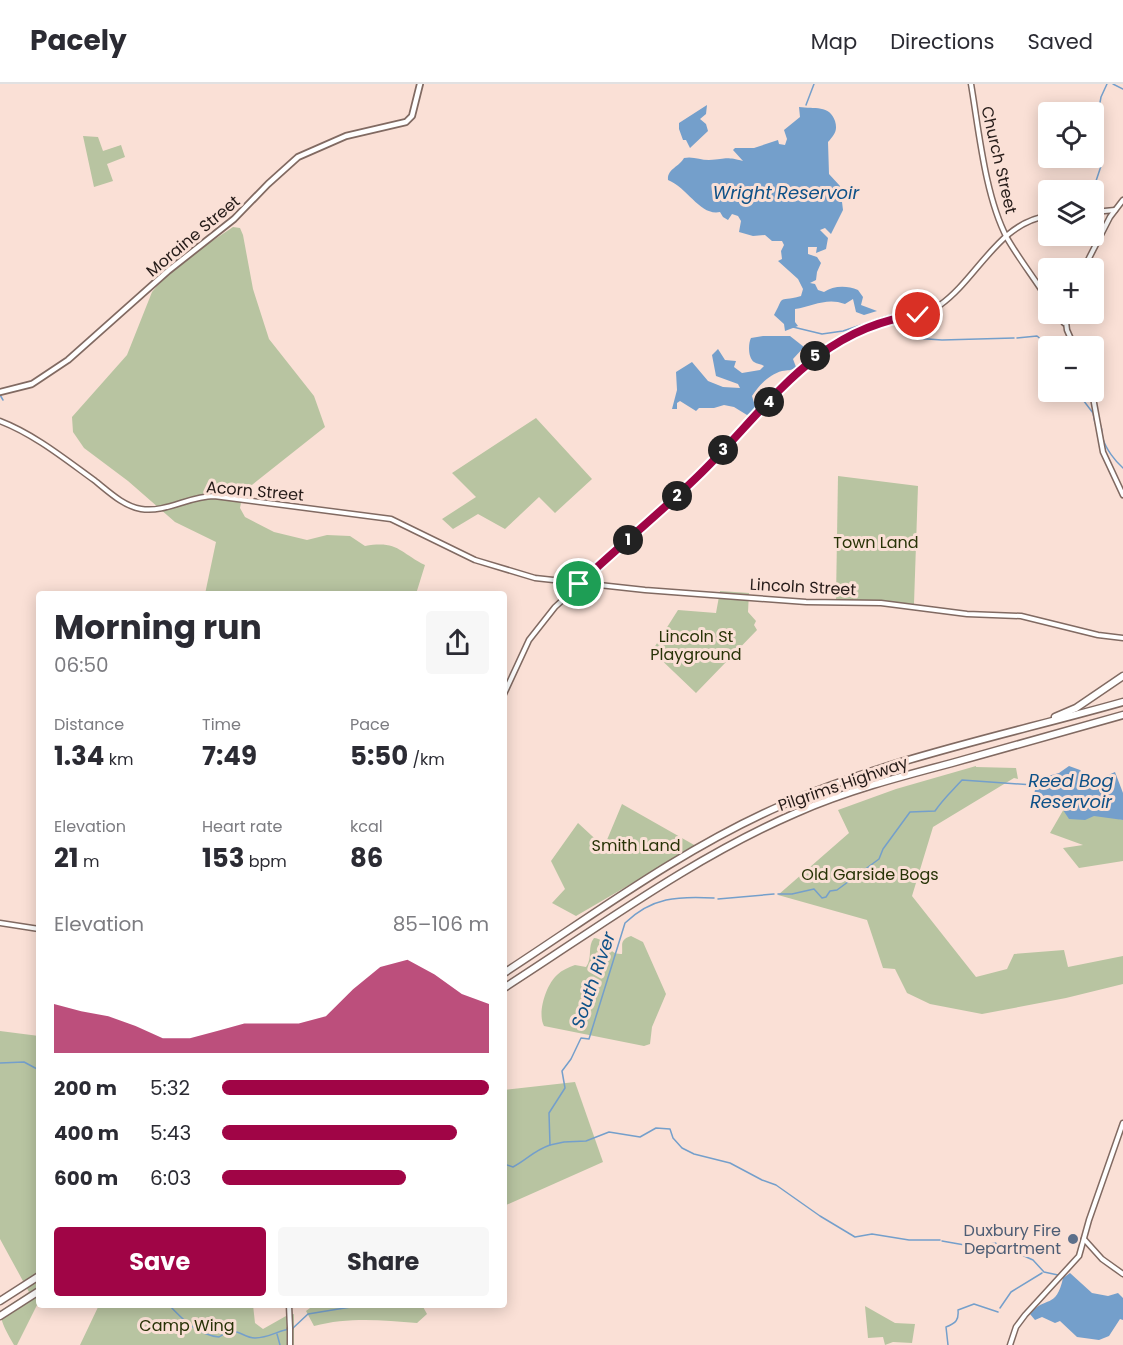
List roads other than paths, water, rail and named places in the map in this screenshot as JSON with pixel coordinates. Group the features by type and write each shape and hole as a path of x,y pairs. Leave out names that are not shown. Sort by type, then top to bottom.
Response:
{"highway":[{"path":"1029,728 1076,708 1123,676"},
{"name":"Pilgrims Highway","path":"507,971 680,859 735,827 808,794 864,774 1123,702"},
{"name":"Pilgrims Highway","path":"507,986 691,867 752,833 797,812 863,788 1123,715"},
{"path":"0,1301 36,1278"},
{"path":"0,1316 36,1293"}],"main road":[{"name":"Moraine Street","path":"0,392 32,384 68,360 168,271 241,213 298,157 346,136 406,122 412,116 420,84"},
{"name":"Church Street","path":"971,84 988,179 1007,237 1038,285"},
{"path":"1089,258 1115,210 1123,200"},
{"path":"1104,211 1115,210"},
{"path":"507,688 533,633 579,584 699,475 806,363 821,352 876,322 923,314 940,306 1007,237 1028,221 1038,218"},
{"path":"1094,402 1107,465 1123,495"},
{"name":"Acorn Street","path":"0,421 45,446 119,499 136,508 154,509 197,498 218,496 391,519 481,563"},
{"name":"Lincoln Street","path":"481,563 525,577 579,584 806,602 881,603 967,614 1021,616 1098,635 1123,638"},
{"path":"2,923 36,929"},
{"path":"1010,1345 1016,1327 1025,1315 1079,1257 1123,1123"},
{"path":"1084,1239 1102,1259 1123,1274"},
{"path":"289,1308 290,1345"}],"water":[{"path":"707,105 706,114 700,119 706,124 708,131 690,148 686,140 683,140 679,123"},
{"name":"Wright Reservoir","path":"799,107 825,110 833,116 836,130 828,142 829,174 840,186 843,210 831,234 825,228 820,230 828,238 826,249 816,253 817,247 808,247 808,254 817,257 821,263 816,280 810,283 815,284 818,290 824,292 840,287 858,290 863,297 861,305 877,311 864,315 856,312 853,299 845,304 832,301 820,303 795,309 795,322 798,326 785,331 784,324 774,315 782,300 801,296 803,289 798,279 778,261 782,259 781,251 784,245 782,241 772,241 765,235 753,236 739,232 741,221 738,216 732,214 728,220 720,212 706,210 668,180 668,176 684,158 709,160 729,158 743,161 733,150 735,148 754,148 778,140 779,144 785,145 787,139 784,130 800,117"},
{"path":"790,336 804,347 793,359 796,367 773,375 765,380 755,392 752,396 754,412 747,415 734,407 724,405 699,408 696,411 680,401 677,403 677,409 672,409 677,390 676,372 692,362 708,381 723,387 740,388 738,384 716,376 712,355 718,349 725,360 736,361 734,367 742,373 760,370 764,366 752,360 749,347 751,338"},
{"name":"Reed Bog Reservoir","path":"1069,766 1080,770 1093,782 1115,772 1123,793 1123,820 1094,816 1085,820 1069,819 1063,810 1038,795 1034,795 1037,779 1059,773"},
{"path":"1070,1273 1092,1293 1108,1296 1118,1293 1123,1298 1123,1320 1120,1319 1109,1336 1099,1340 1077,1337 1060,1321 1055,1323 1042,1317 1035,1320 1030,1314 1035,1308 1057,1294 1063,1278"}],"waterway":[{"path":"806,105 814,84"},
{"path":"1096,180 1101,166 1098,153 1103,138 1097,119 1101,97 1107,84"},
{"path":"1113,84 1123,89"},
{"path":"793,327 822,334 843,331 891,315"},
{"path":"900,320 914,319 913,338 942,340 1014,338"},
{"path":"1017,338 1038,337"},
{"path":"0,395 3,400"},
{"path":"1085,402 1093,413 1095,423"},
{"path":"1100,424 1106,447 1123,468"},
{"name":"South River","path":"778,894 792,894 814,889 822,898 826,897 830,891 837,890 879,859 883,849 910,812 935,811 962,780 1033,785"},
{"name":"South River","path":"718,899 774,894"},
{"name":"South River","path":"507,1165 513,1167 550,1145 549,1113 565,1088 562,1071 571,1059 581,1038 589,1039 625,923 645,908 666,900 689,897 714,898"},
{"name":"South River","path":"0,1063 24,1062 36,1068"},
{"path":"550,1145 586,1141 609,1132 640,1137 656,1128 670,1129 673,1138 682,1148 694,1154 730,1163 776,1185 855,1237 872,1234 909,1240 940,1240"},
{"path":"942,1241 976,1247 993,1243"},
{"path":"995,1243 1033,1260 1044,1272 1058,1275"},
{"path":"1000,1308 1011,1292 1042,1273"},
{"path":"948,1345 946,1327 956,1321 958,1310 974,1304 998,1312"},
{"name":"South River","path":"172,1308 185,1321 211,1336 219,1337 225,1333 235,1332 255,1338 292,1329 308,1314 345,1308"},
{"path":"277,1334 280,1345"}],"place":[{"name":"Duxbury Fire Department","path":"1073,1239"}],"park label":[{"name":"Town Land","path":"876,542"},
{"name":"Lincoln St Playground","path":"696,645"},
{"name":"Smith Land","path":"636,845"},
{"name":"Old Garside Bogs","path":"870,874"},
{"name":"Camp Wing","path":"187,1325"}]}
